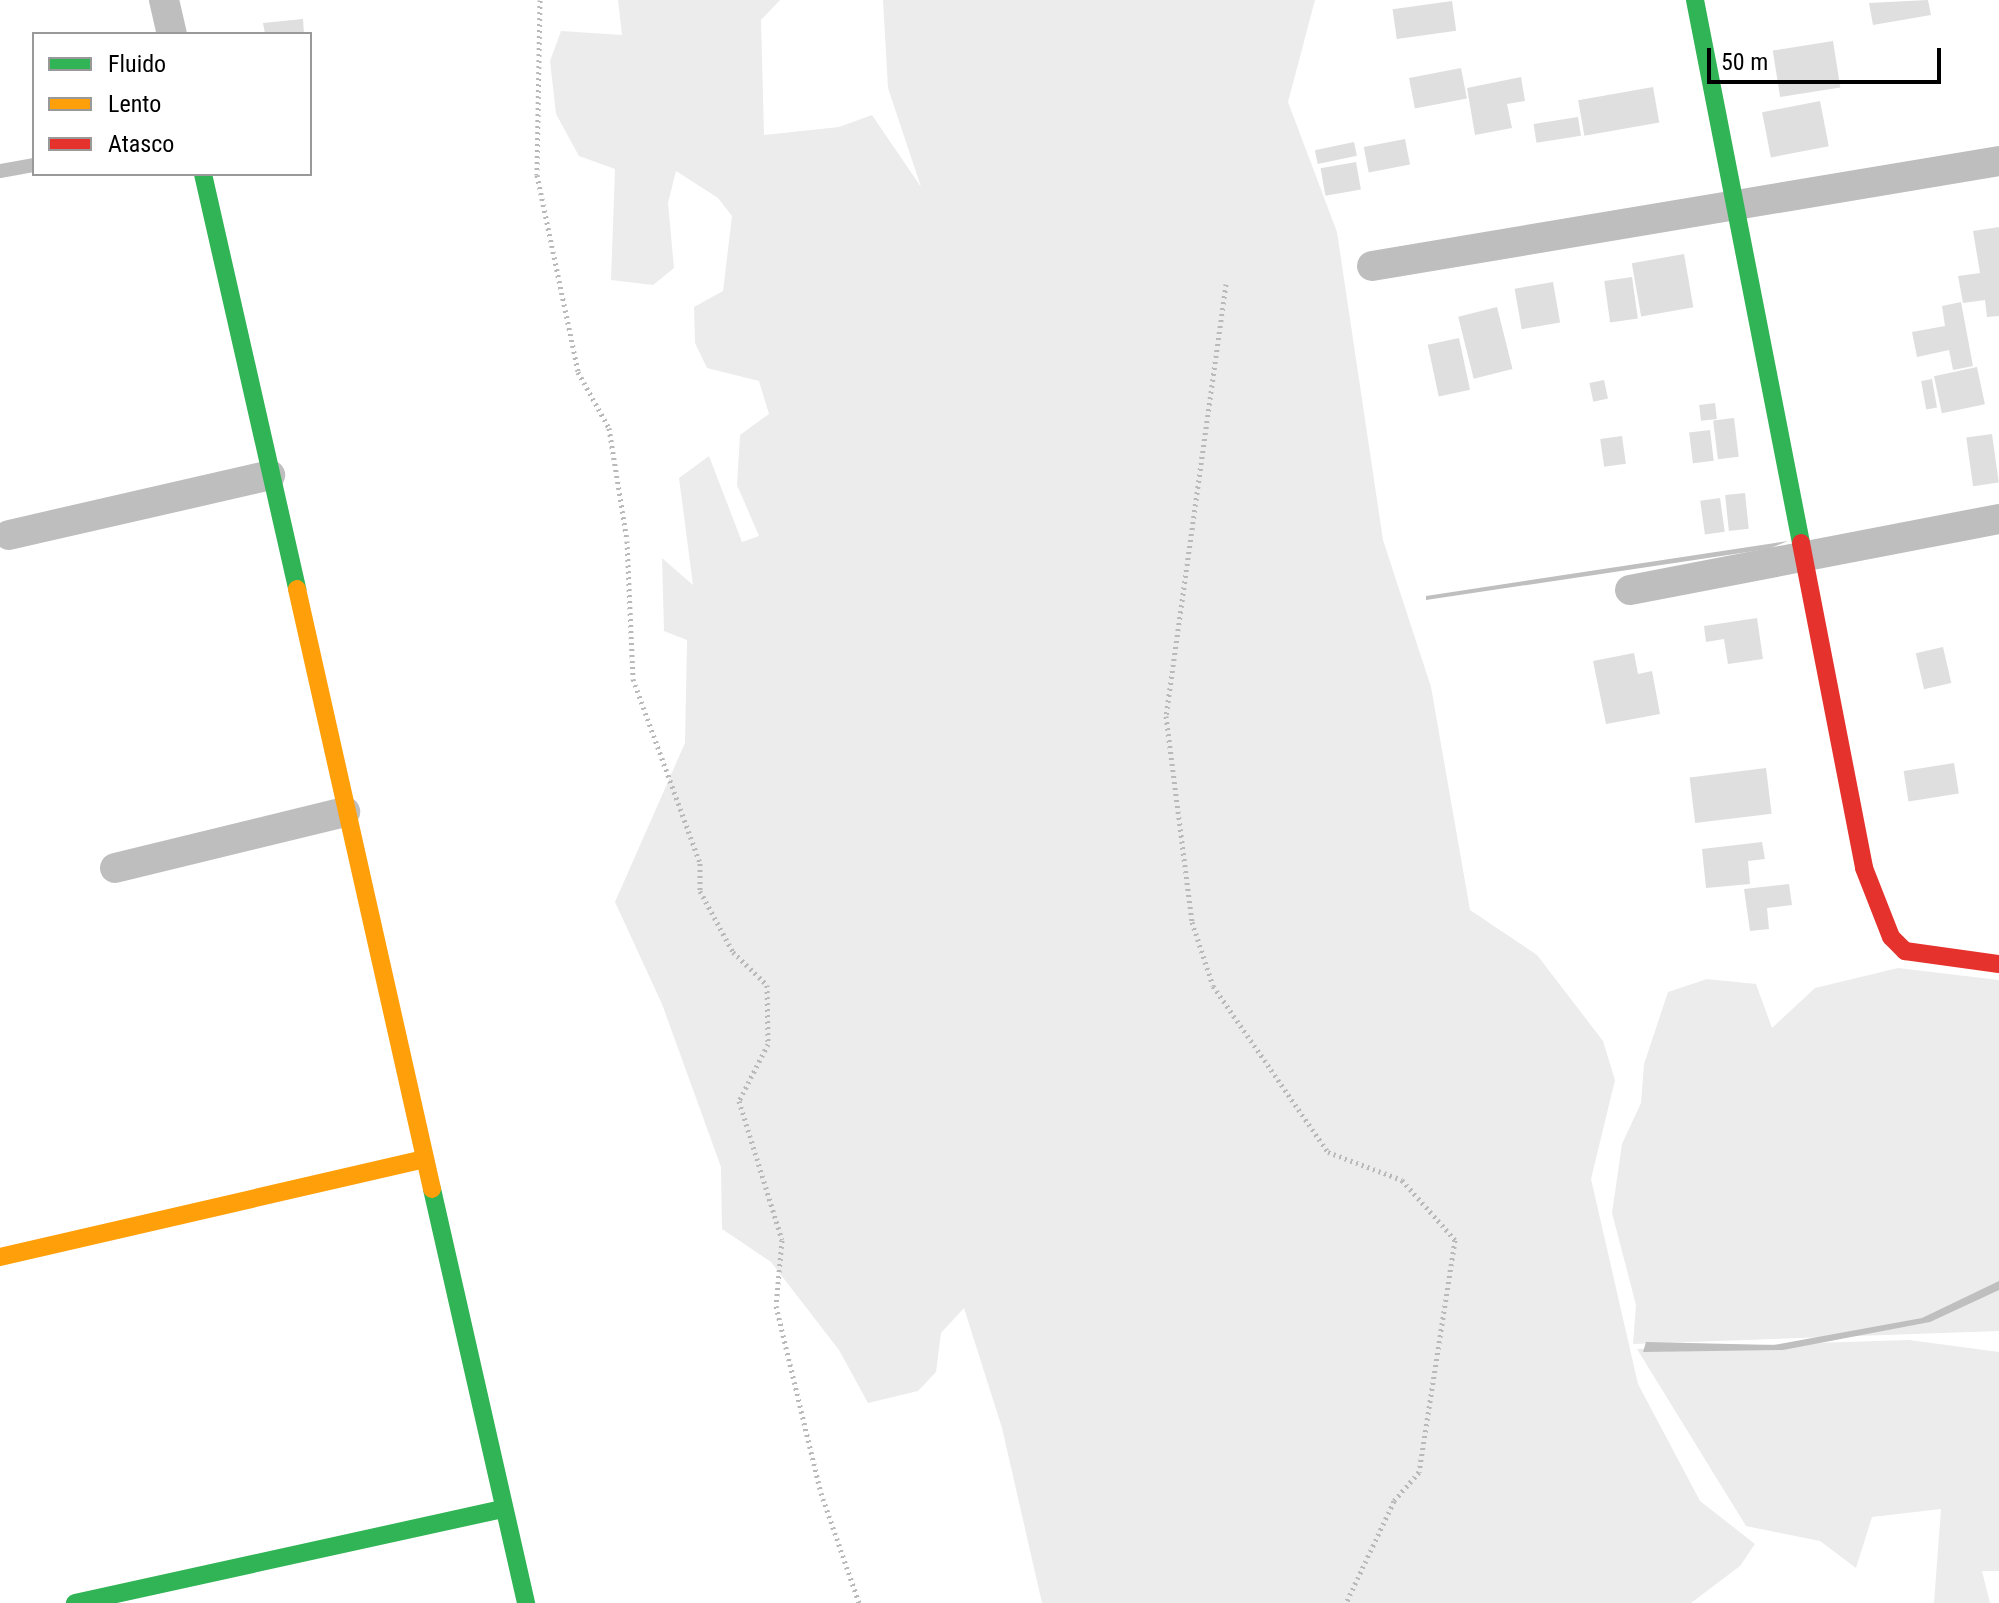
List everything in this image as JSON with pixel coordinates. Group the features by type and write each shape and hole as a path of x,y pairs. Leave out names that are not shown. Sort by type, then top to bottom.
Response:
{"street":[{"path":"164,0 172,32"},
{"path":"1695,0 1739,209 1802,558 1864,868 1891,937 1905,951 1999,964"},
{"path":"1372,266 1739,209 1999,161"},
{"path":"203,176 502,1509 526,1603"},
{"path":"9,535 270,475"},
{"path":"1630,590 1999,519"},
{"path":"115,868 345,812"},
{"path":"0,1257 423,1159"},
{"path":"75,1603 502,1509"}],"lane":[{"path":"0,171 32,165"}],"path":[{"path":"540,0 537,175 578,372 609,428 627,541 633,679 700,863 700,891 733,952 767,985 768,1044 739,1101 782,1240 776,1306 821,1493 859,1603"},
{"path":"1226,284 1166,716 1192,922 1213,986 1328,1152 1402,1180 1455,1240 1419,1472 1394,1501 1346,1603"}],"shaded area":[{"path":"618,0 780,0 761,20 764,135 839,127 872,115 921,187 888,88 883,0 1315,0 1288,102 1337,232 1383,540 1431,687 1470,910 1537,955 1603,1041 1615,1080 1591,1179 1638,1384 1700,1501 1755,1544 1740,1566 1691,1603 1042,1603 1002,1428 964,1308 941,1333 936,1372 918,1391 868,1403 839,1350 771,1262 722,1229 721,1167 662,1004 615,902 685,743 687,640 664,631 662,558 693,585 679,478 709,456 742,542 759,536 737,485 740,435 769,414 759,381 707,368 695,343 694,307 723,291 732,216 718,198 676,171 668,203 674,268 653,285 611,280 615,169 579,156 556,114 550,61 561,31 622,35"},
{"path":"1788,541 1768,549 1426,600 1426,596"},
{"path":"1898,968 1999,980 1999,1331 1633,1344 1636,1305 1612,1213 1622,1144 1641,1103 1644,1064 1668,992 1707,979 1756,984 1772,1028 1815,988"},
{"path":"1999,1281 1999,1290 1930,1322 1783,1350 1643,1352 1646,1342 1774,1345 1922,1318"},
{"path":"1909,1340 1999,1352 1999,1571 1982,1571 1990,1603 1934,1603 1941,1509 1872,1517 1856,1568 1820,1541 1746,1526 1637,1349"}],"building":[{"path":"1928,0 1931,15 1873,25 1869,3"},
{"path":"1452,1 1456,31 1397,39 1393,9"},
{"path":"303,19 304,32 265,32 263,23"},
{"path":"1833,41 1840,87 1780,97 1773,51"},
{"path":"1461,68 1467,98 1415,109 1409,78"},
{"path":"1521,77 1525,101 1507,104 1512,128 1475,135 1467,88"},
{"path":"1653,87 1659,122 1584,136 1578,100"},
{"path":"1820,101 1829,146 1771,157 1762,112"},
{"path":"1578,117 1581,136 1537,143 1534,124"},
{"path":"1405,139 1410,165 1369,173 1364,147"},
{"path":"1354,142 1357,156 1318,164 1315,150"},
{"path":"1356,162 1361,190 1325,196 1321,168"},
{"path":"1999,227 1999,316 1987,317 1985,300 1963,303 1958,276 1980,273 1973,231"},
{"path":"1684,254 1693,307 1641,316 1632,263"},
{"path":"1632,277 1638,319 1610,322 1604,281"},
{"path":"1553,282 1560,322 1522,329 1515,289"},
{"path":"1961,302 1973,366 1953,370 1949,350 1917,357 1912,332 1945,326 1942,306"},
{"path":"1497,307 1512,369 1474,379 1458,317"},
{"path":"1459,338 1470,390 1439,396 1428,345"},
{"path":"1977,367 1985,404 1942,413 1934,376"},
{"path":"1932,379 1937,408 1926,409 1921,381"},
{"path":"1604,380 1608,399 1593,402 1589,383"},
{"path":"1715,403 1717,419 1701,421 1699,405"},
{"path":"1734,418 1739,457 1718,459 1713,421"},
{"path":"1710,430 1714,461 1693,463 1689,433"},
{"path":"1992,434 1999,483 1973,486 1966,438"},
{"path":"1622,436 1626,464 1604,467 1600,439"},
{"path":"1745,493 1749,529 1729,531 1725,495"},
{"path":"1720,498 1725,532 1705,534 1700,501"},
{"path":"1757,618 1763,659 1728,664 1724,639 1706,642 1704,626"},
{"path":"1943,647 1951,683 1924,689 1916,653"},
{"path":"1634,653 1638,674 1652,671 1660,714 1606,724 1593,661"},
{"path":"1954,763 1959,794 1908,802 1904,771"},
{"path":"1766,768 1772,814 1695,823 1690,777"},
{"path":"1762,842 1765,859 1748,861 1750,884 1706,888 1702,849"},
{"path":"1789,884 1792,905 1767,908 1769,929 1750,931 1744,889"}],"traffic: fast":[{"path":"1695,0 1801,543"},
{"path":"203,176 297,589"},
{"path":"432,1189 526,1603"},
{"path":"75,1603 502,1509"}],"traffic: slow":[{"path":"297,589 432,1189"},
{"path":"0,1257 423,1159"}],"traffic: jam":[{"path":"1801,543 1864,868 1891,937 1905,951 1999,964"}]}
